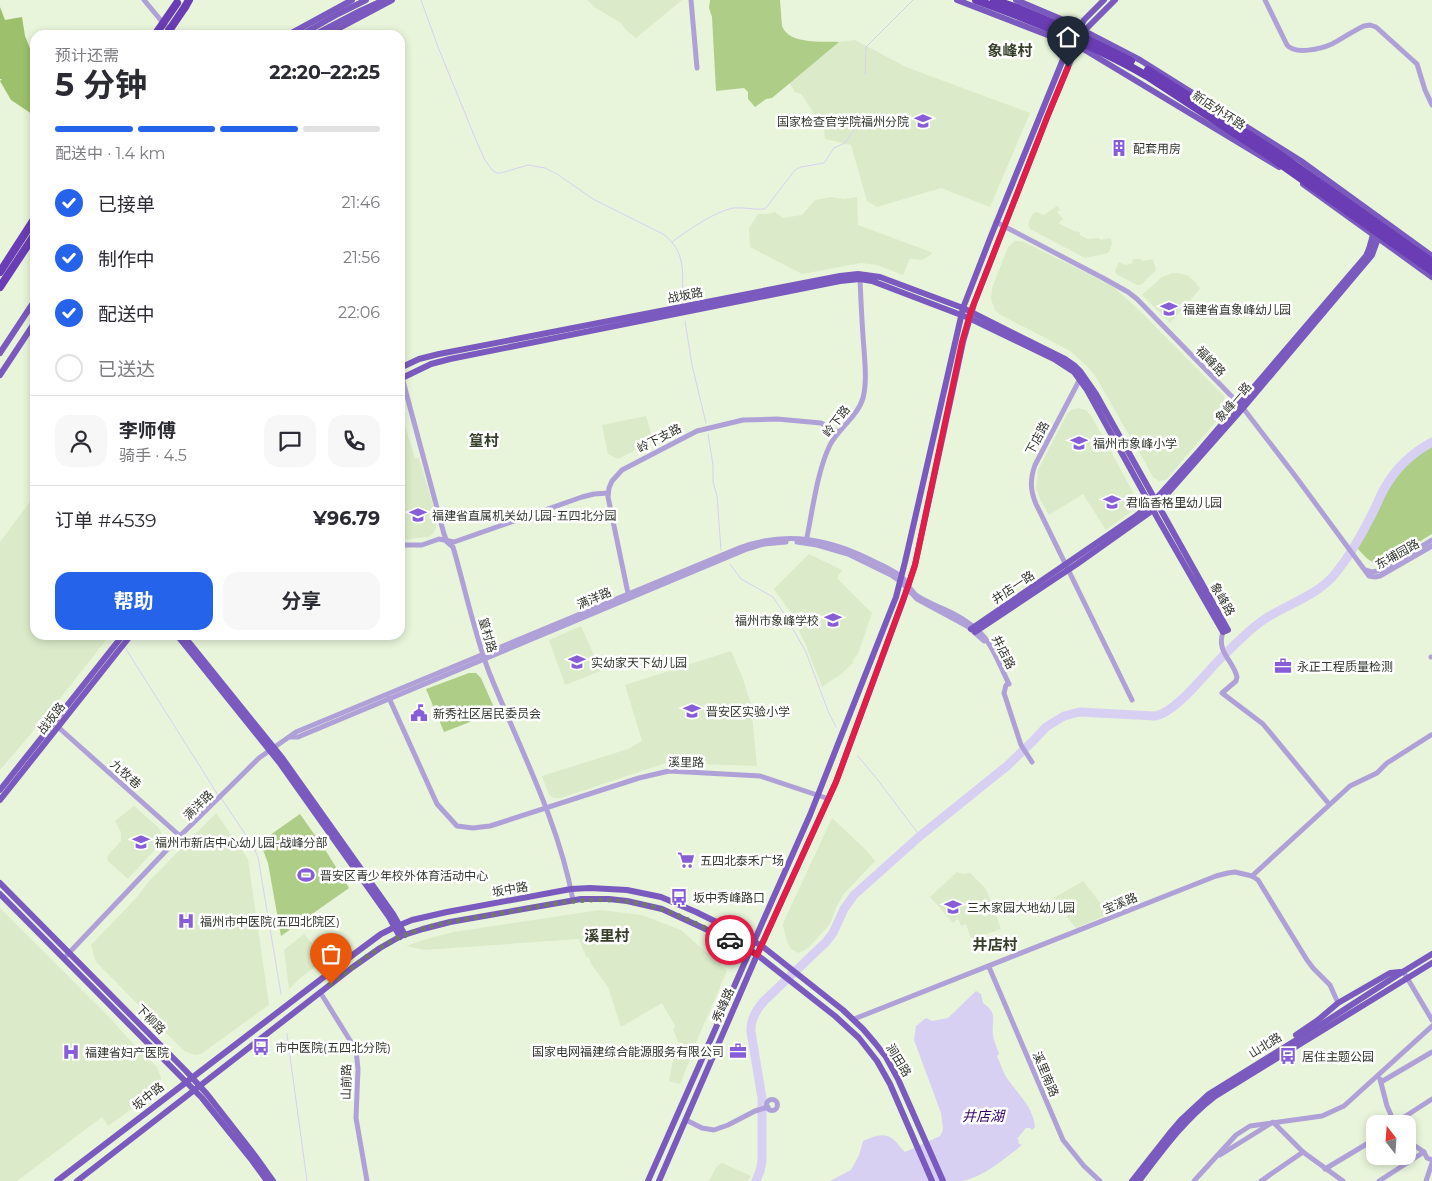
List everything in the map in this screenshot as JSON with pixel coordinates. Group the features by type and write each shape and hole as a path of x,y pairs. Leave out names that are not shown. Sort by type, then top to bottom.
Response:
{"highway":[{"name":"新店外环路","path":"976,0 1054,31 1128,65 1147,76 1272,158 1432,271"},
{"name":"新店外环路","path":"994,0 1060,26 1131,60 1276,152 1432,262"},
{"path":"158,30 177,1"},
{"path":"169,30 187,4"},
{"path":"0,272 30,226"},
{"path":"0,287 30,242"}],"main road":[{"path":"297,30 352,0"},
{"path":"310,30 366,0"},
{"path":"324,30 384,0"},
{"path":"335,30 392,0"},
{"path":"957,0 1077,46 1275,164 1432,277"},
{"path":"1016,0 1050,13 1140,60 1301,162 1432,256"},
{"path":"1082,29 1084,20 1104,0"},
{"name":"秀峰路","path":"648,1181 818,796 896,597 962,311 996,222 1070,44 1082,29 1090,24 1115,0"},
{"name":"秀峰路","path":"660,1181 757,955 828,799 908,587 915,565 962,342 970,315 1077,46 1082,29"},
{"name":"象峰一路","path":"1068,567 1154,505 1241,406 1366,256 1376,237 1381,219"},
{"name":"战坂路","path":"405,366 419,359 439,354 849,275 863,274 880,277 970,315"},
{"name":"战坂路","path":"405,376 431,364 450,358 840,281 872,281 962,311"},
{"path":"0,353 30,308"},
{"name":"象峰路","path":"970,315 1059,362 1082,377 1223,632"},
{"path":"0,375 30,330"},
{"name":"井店一路","path":"975,629 1068,567"},
{"path":"117,647 122,640"},
{"path":"181,640 272,749"},
{"path":"187,640 272,749 397,926 402,936"},
{"name":"战坂路","path":"0,800 58,727 117,647"},
{"name":"战坂路","path":"0,790 117,647"},
{"name":"下柳路","path":"0,883 66,956"},
{"name":"坂中路","path":"57,1181 368,943 397,926 424,917 570,889 627,890 660,897 696,912 762,946"},
{"name":"下柳路","path":"0,894 66,956 189,1079 256,1157 273,1181"},
{"name":"坂中路","path":"76,1181 370,954 402,936 423,928 573,900 617,900 648,905 751,950"},
{"name":"涧田路","path":"762,946 854,1019 875,1043 894,1071 943,1181"},
{"path":"751,950 757,955"},
{"name":"山北路","path":"1132,1181 1169,1134 1192,1109 1214,1091 1432,954"},
{"name":"涧田路","path":"757,955 842,1021 859,1038 877,1061 893,1089 932,1181"},
{"name":"山北路","path":"1139,1181 1180,1128 1214,1097 1432,963"},
{"path":"1267,1057 1338,1003 1390,973 1403,971"},
{"name":"下柳路","path":"197,1088 267,1181"}],"street":[{"path":"144,0 170,30"},
{"path":"690,0 697,68"},
{"path":"1265,0 1287,45 1295,51 1329,45 1364,26 1376,26 1417,64 1432,105"},
{"name":"福峰路","path":"996,222 1128,292 1137,299 1241,406 1363,568"},
{"name":"岭下路","path":"806,541 824,458 830,444 860,406 863,399 865,386 860,280"},
{"name":"下店路","path":"1082,377 1034,465 1031,490 1132,700"},
{"name":"篁村路","path":"405,392 441,523 447,542 453,547 484,657 550,819 573,900"},
{"name":"岭下支路","path":"608,493 612,480 626,467 697,431 744,420 777,418 821,423 838,432"},
{"path":"405,545 422,545 439,539 454,542 582,497 608,493 629,596"},
{"name":"东埔园路","path":"1363,568 1372,572 1381,571 1432,540"},
{"name":"满洋路","path":"290,737 298,737 629,596 752,547 781,542 806,541 831,544 857,553 892,570 908,587"},
{"name":"东埔园路","path":"1363,568 1369,576 1377,577 1432,546"},
{"name":"井店路","path":"908,587 917,600 975,629 986,644 1006,685 1004,693 1022,747 1032,762"},
{"path":"1223,632 1222,650 1228,658 1237,678 1236,682 1222,693 1263,724 1329,804"},
{"name":"满洋路","path":"66,956 180,836 259,758 296,732 484,657"},
{"name":"溪里路","path":"389,698 436,804 457,826 473,828 490,826 639,778 669,771 760,776 828,799"},
{"name":"九牧巷","path":"58,727 180,836"},
{"path":"1338,1003 1330,985 1310,964 1260,883 1252,876 1352,785 1377,772 1387,763 1430,735"},
{"name":"宝溪路","path":"854,1019 1216,876 1232,872 1252,876"},
{"name":"溪里南路","path":"989,967 1064,1140 1084,1166 1100,1181"},
{"path":"1403,971 1432,1020"},
{"name":"山前路","path":"320,992 356,1050 358,1069 356,1118 367,1181"},
{"path":"1194,1181 1242,1130 1255,1125 1317,1117 1332,1112 1348,1103 1432,1026"},
{"path":"1381,1082 1432,1052"},
{"path":"1379,1074 1391,1115"},
{"path":"1407,1115 1432,1099"},
{"path":"686,1120 702,1128 714,1130 754,1111 768,1108"},
{"path":"1273,1122 1303,1152 1343,1181"},
{"path":"1214,1159 1273,1122"},
{"path":"1325,1169 1366,1144"},
{"path":"1416,1147 1430,1158"},
{"path":"1261,1181 1303,1152"},
{"path":"1378,1181 1430,1158"},
{"path":"1426,1181 1430,1158"}],"shaded area":[{"path":"587,0 682,0 636,38 621,23 596,8"},
{"name":"国家检查官学院福州分院","path":"855,40 906,67 1030,113 990,207 941,188 877,207 867,201 851,145 825,139 824,129 801,94 795,92 789,83 839,42"},
{"path":"831,197 844,199 857,197 858,225 932,254 922,260 910,259 903,275 877,265 861,263 802,274 750,247 749,228 758,214 775,212 783,218 802,215 815,200"},
{"path":"1057,206 1060,210 1057,212 1063,219 1058,223 1077,231 1088,239 1099,238 1100,240 1111,238 1112,245 1108,253 1085,258 1030,229 1028,224 1033,213 1037,212 1044,215"},
{"path":"1015,241 1024,242 1111,285 1139,310 1224,396 1226,404 1224,412 1166,480 1159,481 1153,477 1139,451 1136,450 1128,439 1130,437 1096,377 1087,366 1070,351 999,314 995,310 991,299 992,288 1008,247"},
{"path":"1141,259 1142,261 1153,259 1156,270 1142,284 1137,285 1116,274 1115,270 1119,262 1125,265 1133,263 1132,260"},
{"name":"福建省直象峰幼儿园","path":"1172,273 1187,275 1200,289 1170,323 1142,295 1162,277"},
{"name":"福州市象峰小学","path":"1078,408 1086,410 1092,417 1136,500 1132,511 1106,530 1083,494 1049,515 1036,488 1038,470 1067,414 1071,410"},
{"path":"646,416 653,441 618,459 608,454 602,425"},
{"path":"405,426 415,458 419,458 438,522 434,532 429,537 405,539"},
{"path":"30,502 30,640 106,640 51,710 0,770 0,542"},
{"name":"福州市象峰学校","path":"809,554 842,570 837,578 872,613 858,654 852,661 854,662 840,675 822,687 799,631 802,628 774,589"},
{"name":"实幼家天下幼儿园","path":"581,626 601,671 565,685 549,640"},
{"name":"晋安区实验小学","path":"731,651 742,676 751,705 757,766 666,763 561,798 554,798 549,795 542,776 628,749 642,741 625,685"},
{"name":"福州市新店中心幼儿园-战峰分部","path":"134,806 158,827 162,838 159,845 128,879 107,858 121,841 121,832 115,821"},
{"name":"福州市中医院(五四北院区)","path":"216,813 248,859 269,1005 201,1054 195,1055 184,1051 96,962 91,945 137,897 149,881"},
{"path":"832,818 875,861 843,895 830,924 811,945 799,953 791,949 787,942 783,926 784,921"},
{"path":"957,872 963,874 970,873 986,889 1001,929 971,939 966,924 961,926 958,918 953,923 930,897"},
{"path":"1083,881 1109,914 1076,928 1052,899"},
{"name":"福建省妇产医院","path":"0,908 157,1067 161,1078 160,1085 154,1093 108,1126 102,1117 17,1181 0,1181"},
{"path":"600,910 642,915 681,930 727,971 692,1052 679,1043 673,1030 675,1026 662,1003 621,1027 608,987 591,964 589,958 586,957 579,939 424,950 406,946 453,932"},
{"path":"304,934 319,952 320,957 315,967 289,989 284,950"},
{"path":"674,1055 691,1057 680,1084 669,1081"},
{"path":"722,1163 751,1176 748,1181 709,1181 717,1166"}],"green space":[{"path":"710,0 780,0 782,26 786,32 807,41 839,42 772,98 766,99 755,107 748,99 748,92 744,88 716,91 712,17 709,8"},
{"path":"0,7 5,20 22,17 25,36 30,48 30,113 11,100 0,81 2,79 0,79"},
{"path":"1432,447 1432,534 1387,561 1380,563 1372,562 1357,548 1391,485 1408,460"},
{"path":"469,673 476,673 481,678 496,712 444,732 426,689"},
{"name":"晋安区青少年校外体育活动中心","path":"300,814 349,888 281,936 268,863 260,842"}],"water":[{"name":"井店湖","path":"976,991 981,994 983,1003 993,1014 993,1035 999,1054 997,1056 1004,1073 1028,1106 1034,1119 1035,1127 1032,1130 1026,1128 1017,1139 1019,1140 1018,1143 1022,1145 986,1171 962,1181 830,1181 851,1170 859,1155 863,1141 867,1139 882,1135 890,1137 905,1152 940,1136 943,1130 941,1113 914,1040 916,1026 926,1018 932,1021 948,1018"}],"waterway":[{"path":"421,0 476,140 492,170 501,173 528,165 545,168 593,199 663,234 676,248 679,255 682,271 682,297"},
{"path":"865,74 866,47 913,0"},
{"path":"672,242 701,222 726,210 733,208 765,209 795,170 801,167 824,163 834,148 845,143 858,124"},
{"path":"685,321 692,365 706,423"},
{"path":"708,434 713,465 713,482 717,496 721,550"},
{"path":"756,1181 762,1161 762,1098 751,1032 753,1019 764,1001 826,942 854,895 920,836 1007,766 1046,727 1064,716 1079,712 1155,716 1172,708 1254,627 1328,582 1354,546 1393,475 1411,456 1432,442"},
{"path":"730,564 741,579 773,597 785,615 806,652 836,727"},
{"path":"124,646 218,795"},
{"path":"858,756 920,836"},
{"path":"221,798 252,844 258,857 281,994"},
{"path":"287,1034 307,1181"}],"way so far":[{"path":"331,984 380,948 401,936 417,930 450,922 581,899 609,899 648,905 662,909 730,940"}],"place":[{"name":"国家检查官学院福州分院","path":"923,121"},
{"name":"配套用房","path":"1119,148"},
{"name":"福建省直象峰幼儿园","path":"1169,309"},
{"name":"福州市象峰小学","path":"1079,443"},
{"name":"君临香格里幼儿园","path":"1112,502"},
{"name":"福建省直属机关幼儿园-五四北分园","path":"418,515"},
{"name":"福州市象峰学校","path":"833,620"},
{"name":"实幼家天下幼儿园","path":"577,662"},
{"name":"永正工程质量检测","path":"1283,666"},
{"name":"晋安区实验小学","path":"692,711"},
{"name":"新秀社区居民委员会","path":"419,713"},
{"name":"福州市新店中心幼儿园-战峰分部","path":"141,842"},
{"name":"五四北泰禾广场","path":"686,860"},
{"name":"晋安区青少年校外体育活动中心","path":"306,875"},
{"name":"坂中秀峰路口","path":"679,897"},
{"name":"三木家园大地幼儿园","path":"953,907"},
{"name":"福州市中医院(五四北院区)","path":"186,921"},
{"name":"市中医院(五四北分院)","path":"261,1047"},
{"name":"国家电网福建综合能源服务有限公司","path":"738,1051"},
{"name":"福建省妇产医院","path":"71,1052"},
{"name":"居住主题公园","path":"1288,1056"}],"district":[{"name":"象峰村","path":"1010,50"},
{"name":"篁村","path":"484,440"},
{"name":"溪里村","path":"607,935"},
{"name":"井店村","path":"995,944"}],"route":[{"path":"730,940 757,955 836,782 915,565 962,342 971,311 1068,67"}]}
